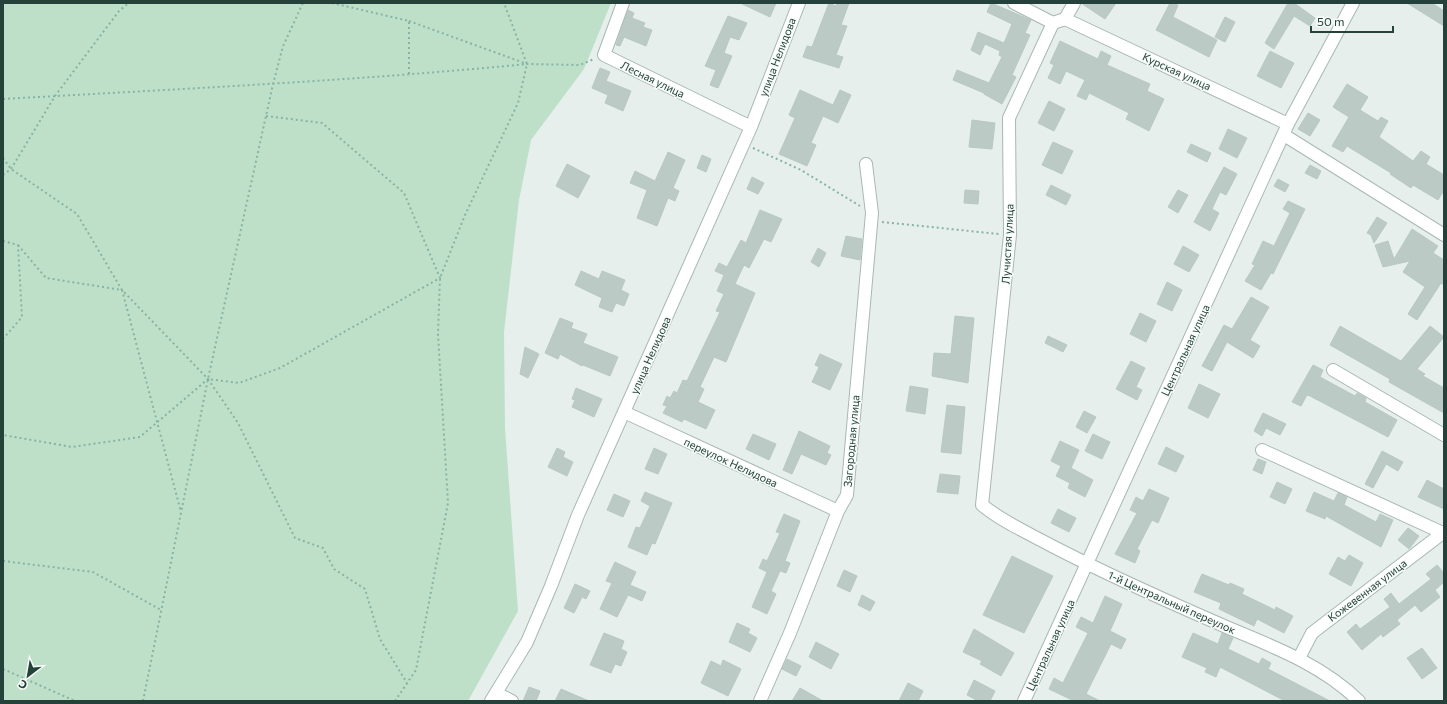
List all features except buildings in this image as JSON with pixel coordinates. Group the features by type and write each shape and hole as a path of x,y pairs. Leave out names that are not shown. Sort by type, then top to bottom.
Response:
{"street":[{"path":"604,55 623,3"},
{"name":"улица Нелидова","path":"493,697 527,642 551,586 578,515 750,127 798,3"},
{"path":"1014,3 1053,23 1065,19 1074,3"},
{"name":"Центральная улица","path":"1024,701 1286,129 1353,3"},
{"name":"Курская улица","path":"1065,19 1286,129 1444,235"},
{"name":"Лучистая улица","path":"982,505 1010,235 1009,118 1053,23"},
{"name":"Лесная улица","path":"604,55 750,127"},
{"name":"Загородная улица","path":"760,701 790,633 838,511 847,495 872,213 866,164"},
{"path":"1333,370 1444,436"},
{"name":"переулок Нелидова","path":"624,412 838,511"},
{"path":"1262,450 1443,532"},
{"name":"1-й Центральный переулок","path":"982,505 996,516 1087,564 1194,613 1300,658 1344,686 1359,701"},
{"name":"Кожевенная улица","path":"1300,658 1312,633 1443,532"},
{"path":"493,697 512,701"}],"path":[{"path":"3,175 11,169 54,96 120,11 129,3"},
{"path":"143,701 208,379 273,84 283,46 303,3"},
{"path":"332,3 410,20 527,64"},
{"path":"395,701 416,670 448,503 438,334 440,278 465,215 518,103 527,64 504,3"},
{"path":"409,75 410,20"},
{"path":"3,99 409,75 527,64 580,65 604,55"},
{"path":"266,116 322,123 404,193 440,278"},
{"path":"3,158 11,169 77,214 122,290 208,379 238,423 295,538 323,548 334,569 365,589 380,638 407,683"},
{"path":"3,241 18,245 46,278 122,290"},
{"path":"3,339 22,317 18,245"},
{"path":"3,435 72,447 140,437 208,379 239,383 280,368 440,278"},
{"path":"122,290 181,512"},
{"path":"3,561 93,572 161,610"},
{"path":"3,669 75,701"}],"green space":[{"path":"3,3 611,3 584,69 531,140 519,200 504,332 505,428 518,611 468,701 3,701"}]}
